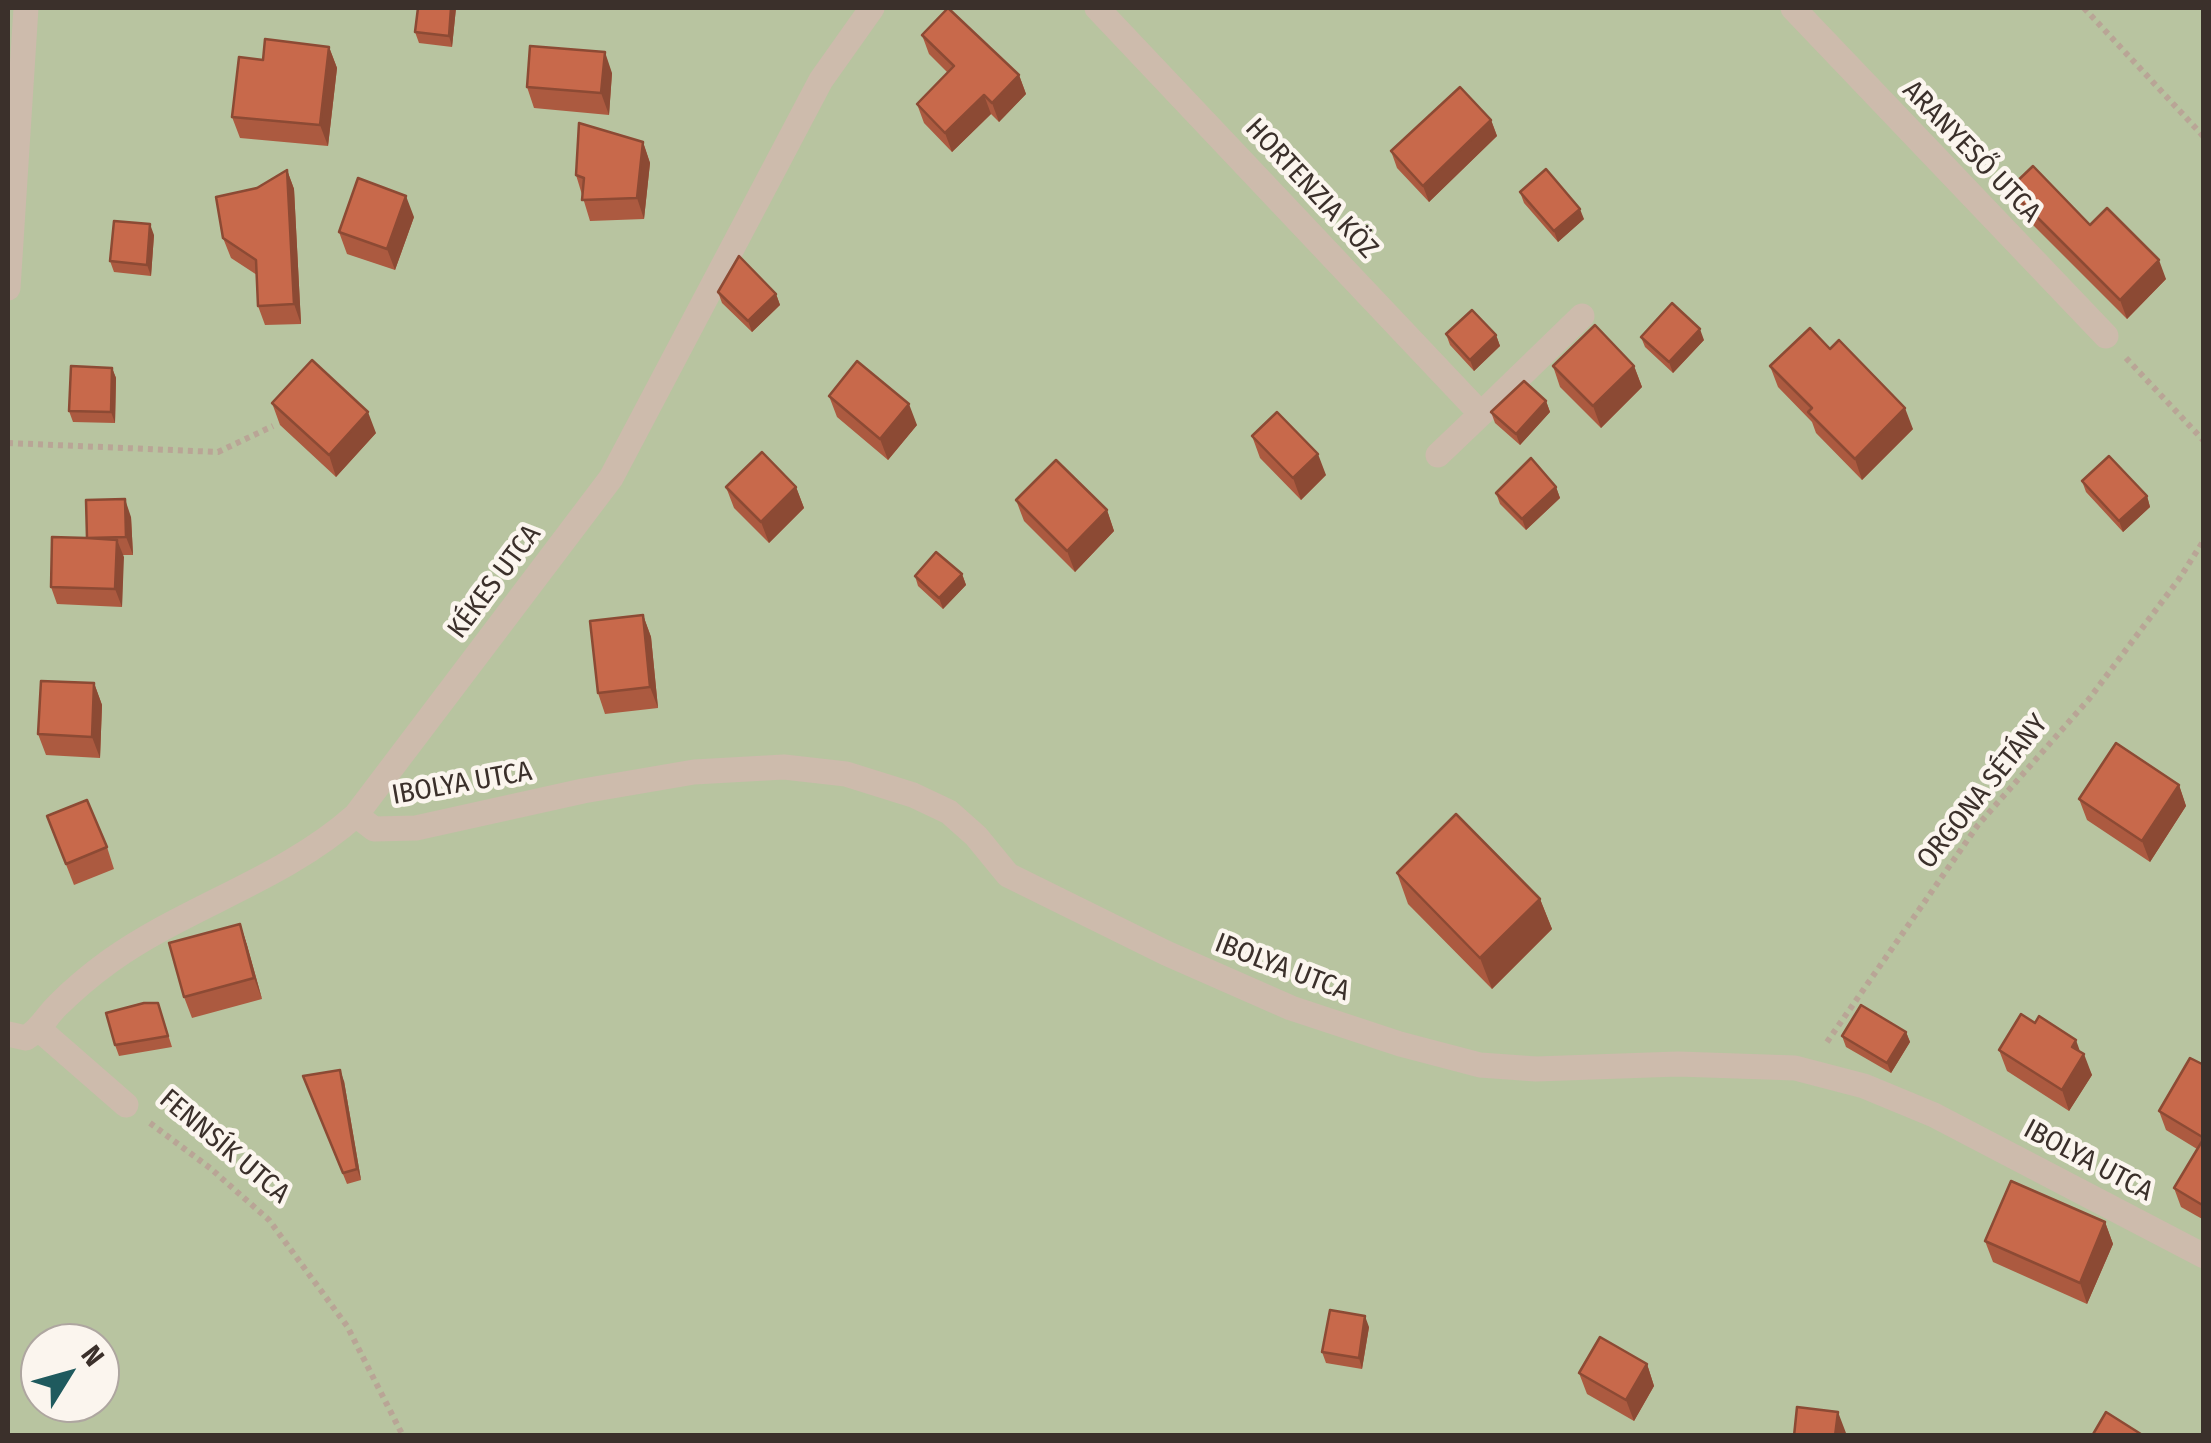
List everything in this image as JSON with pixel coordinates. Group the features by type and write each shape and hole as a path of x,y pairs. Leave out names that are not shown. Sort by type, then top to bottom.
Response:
{"street":[{"path":"8,288 26,8"},
{"name":"KÉKES UTCA","path":"40,1030 54,1008 109,962 139,942 282,870 324,844 356,815 610,478 821,80 872,8"},
{"name":"HORTENZIA KÖZ","path":"1096,8 1481,414"},
{"name":"ARANYESŐ UTCA","path":"1793,8 2106,336"},
{"path":"1438,455 1582,316"},
{"name":"IBOLYA UTCA","path":"356,815 374,829 416,828 583,791 694,772 784,767 846,774 949,812 976,836 1008,875 1228,982 1291,1008 1400,1044 1480,1064 1536,1069 1678,1064 1795,1068 1864,1086 1934,1115 2204,1256"},
{"path":"8,1034 26,1038 40,1030"},
{"name":"FENNSÍK UTCA","path":"40,1030 126,1105"}],"path":[{"path":"2084,8 2204,137"},
{"path":"2106,336 2204,440"},
{"path":"8,443 218,452 273,426"},
{"name":"ORGONA SÉTÁNY","path":"1795,1068 1817,1057 1978,825 2090,700 2204,540"},
{"name":"FENNSÍK UTCA","path":"126,1105 210,1168 269,1220 347,1326 403,1436"}],"green space":[{"path":"8,8 2203,8 2203,1435 8,1436"}],"building":[{"path":"418,8 451,8 449,36 415,32"},
{"path":"948,8 1019,75 992,103 984,95 945,133 917,104 954,66 922,35"},
{"path":"265,39 329,47 320,125 232,117 239,57 263,60"},
{"path":"530,46 605,52 601,93 527,87"},
{"path":"1460,87 1491,120 1423,186 1391,151"},
{"path":"579,123 643,142 637,198 582,200 584,178 576,175"},
{"path":"2033,166 2090,225 2107,208 2159,260 2120,300 2009,189"},
{"path":"1546,169 1580,209 1554,231 1520,192"},
{"path":"287,170 294,304 258,306 256,260 223,238 216,197 257,188"},
{"path":"358,178 406,196 387,249 339,232"},
{"path":"114,221 150,224 147,265 110,261"},
{"path":"739,256 776,294 748,321 718,292"},
{"path":"1672,303 1700,329 1669,362 1641,337"},
{"path":"1472,310 1496,335 1470,360 1446,334"},
{"path":"1595,325 1634,366 1593,406 1553,366"},
{"path":"1810,328 1830,349 1839,340 1905,408 1855,459 1770,366"},
{"path":"312,360 368,412 329,455 272,403"},
{"path":"857,361 909,404 880,439 829,396"},
{"path":"71,366 112,368 111,412 69,411"},
{"path":"1524,381 1546,401 1516,434 1491,412"},
{"path":"1277,412 1318,454 1293,478 1252,436"},
{"path":"762,452 796,487 761,522 726,487"},
{"path":"2109,456 2147,496 2119,521 2082,481"},
{"path":"1531,458 1556,487 1522,519 1496,493"},
{"path":"1056,460 1107,510 1067,551 1016,500"},
{"path":"125,499 126,537 87,538 86,500"},
{"path":"52,537 117,540 115,589 51,587"},
{"path":"936,552 962,574 939,598 915,576"},
{"path":"643,615 650,687 598,693 590,621"},
{"path":"41,681 94,683 92,737 38,734"},
{"path":"2116,743 2179,785 2142,841 2079,799"},
{"path":"87,800 107,847 66,864 47,816"},
{"path":"1456,814 1540,899 1480,958 1397,873"},
{"path":"240,924 254,978 184,997 169,943"},
{"path":"158,1003 168,1036 115,1045 106,1013"},
{"path":"1861,1005 1906,1032 1887,1063 1842,1036"},
{"path":"2021,1014 2035,1023 2039,1016 2076,1040 2072,1047 2084,1054 2062,1090 1999,1050"},
{"path":"2190,1058 2204,1065 2204,1138 2159,1111"},
{"path":"340,1070 357,1169 343,1173 303,1076"},
{"path":"2204,1138 2204,1206 2174,1188"},
{"path":"2011,1181 2105,1222 2080,1283 1985,1241"},
{"path":"1330,1310 1365,1316 1359,1358 1322,1352"},
{"path":"1600,1337 1647,1364 1626,1400 1579,1373"},
{"path":"1797,1407 1838,1412 1835,1436 1794,1436"},
{"path":"2106,1412 2144,1436 2092,1436"}]}
